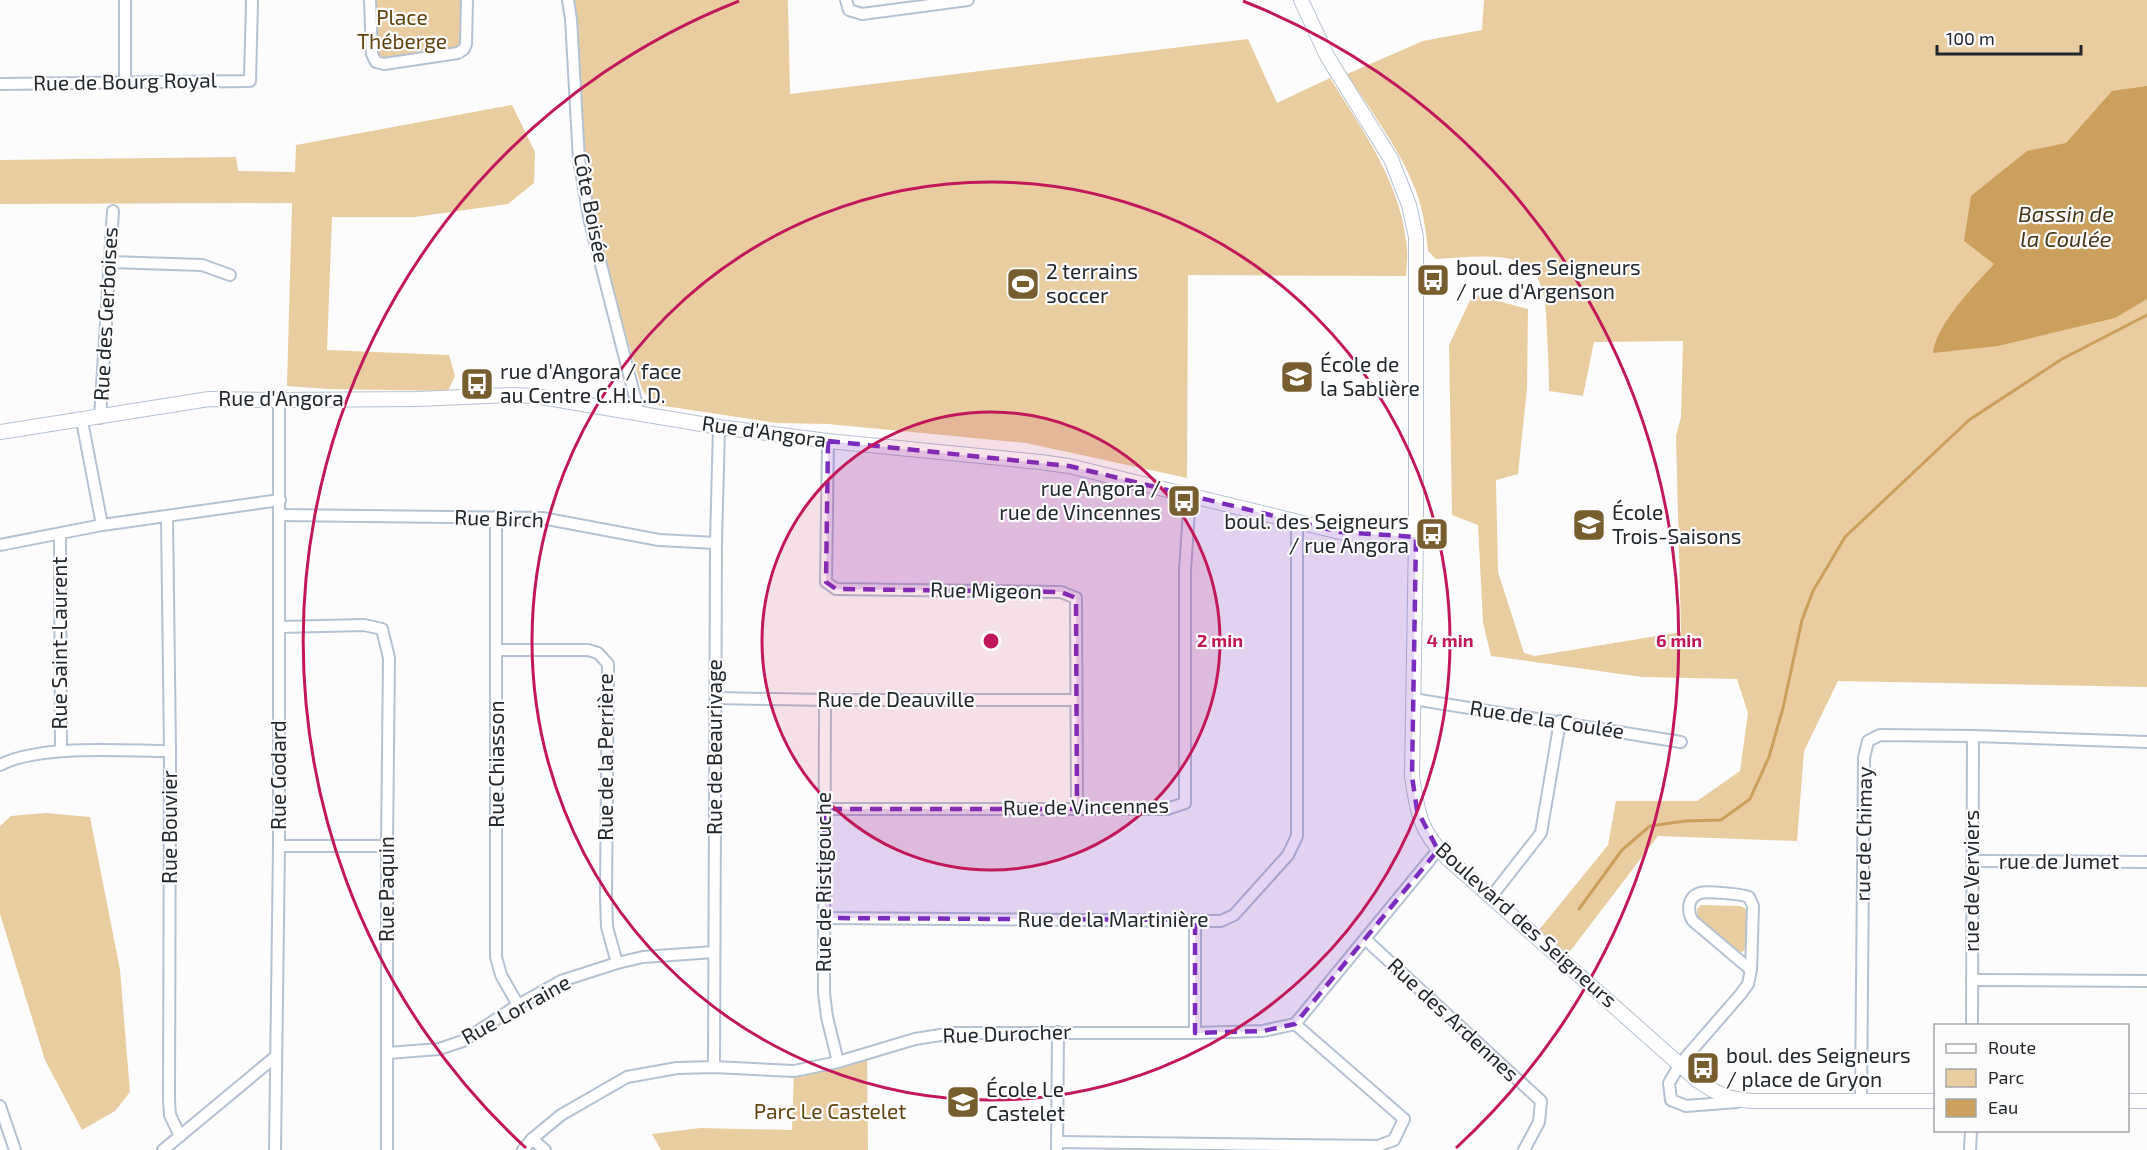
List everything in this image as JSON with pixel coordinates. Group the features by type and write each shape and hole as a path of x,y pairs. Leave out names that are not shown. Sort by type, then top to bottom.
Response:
{"street":[{"path":"125,0 125,83"},
{"name":"Rue de Bourg Royal","path":"0,84 250,81 252,0"},
{"path":"370,0 372,54 376,62 384,64 458,53 464,49 467,0"},
{"name":"Côte Boisée","path":"568,0 579,160 590,222 639,413"},
{"path":"846,0 849,10 862,14 968,0"},
{"name":"Boulevard des Seigneurs","path":"1301,0 1327,56 1391,159 1409,205 1416,237 1416,537 1412,776 1417,810 1425,832 1438,850 1697,1080 1718,1094 1732,1099 1752,1101"},
{"name":"Rue des Gerboises","path":"100,418 112,211"},
{"path":"110,262 202,265 230,275"},
{"name":"Rue d'Angora","path":"0,432 82,421 209,399 417,399 536,396 828,441 1069,466 1340,532 1416,537"},
{"name":"Rue Godard","path":"274,1150 279,846 281,515 279,400"},
{"path":"82,421 102,525"},
{"name":"Rue de Beaurivage","path":"714,1067 716,543 719,426"},
{"name":"Rue Migeon","path":"828,441 826,582 837,589 1061,592 1076,598 1077,809"},
{"name":"Rue de Vincennes","path":"824,809 1167,808 1185,803 1185,570 1190,496"},
{"path":"0,544 102,525 280,500"},
{"name":"Rue Birch","path":"281,515 542,518 659,540 716,543"},
{"name":"Rue Bouvier","path":"167,517 170,751 169,1100 170,1115 180,1136"},
{"name":"Rue Chiasson","path":"496,517 496,957 501,975 518,1005"},
{"name":"Rue de la Martinière","path":"825,918 1221,921 1234,915 1288,855 1297,836 1297,521"},
{"name":"Rue Saint-Laurent","path":"60,534 61,751"},
{"name":"Rue Paquin","path":"280,627 364,625 382,629 389,658 387,1150"},
{"name":"Rue de la Perrière","path":"497,650 588,650 598,653 608,664 606,895 607,927 617,963"},
{"name":"Rue de Deauville","path":"716,698 1076,700"},
{"name":"Rue de la Coulée","path":"1413,699 1681,742"},
{"name":"Rue de Ristigouche","path":"825,700 824,993 827,1017 838,1062"},
{"path":"1491,897 1541,833 1560,721"},
{"name":"rue de Chimay","path":"1861,1100 1864,758 1868,741 1880,735 2147,742"},
{"name":"rue de Verviers","path":"1972,1024 1973,736"},
{"path":"0,765 14,758 61,751 170,751"},
{"path":"279,846 387,846"},
{"path":"1058,1032 1057,1146 1378,1146 1394,1140 1404,1119 1295,1024 1438,850"},
{"name":"rue de Jumet","path":"1972,861 2147,862"},
{"path":"1680,1064 1740,996 1748,984 1751,969 1754,906 1749,897 1700,893 1691,899 1689,915 1693,921 1751,969"},
{"path":"1195,920 1195,1033"},
{"name":"Rue des Ardennes","path":"1365,939 1541,1101 1539,1122 1524,1150"},
{"name":"Rue Lorraine","path":"388,1053 439,1049 463,1041 518,1005 561,981 617,963 643,957 714,952"},
{"path":"1972,980 2147,981"},
{"name":"Rue Durocher","path":"523,1150 561,1114 627,1077 677,1068 714,1067 794,1071 838,1062 915,1039 953,1033 1195,1033 1263,1031 1295,1024"},
{"path":"163,1150 275,1057"},
{"name":"Boulevard des Seigneurs","path":"1680,1064 1669,1083 1671,1100 1686,1106 1752,1101 1934,1101"},
{"path":"2129,1101 2147,1101"},
{"path":"0,1106 15,1150"},
{"path":"1970,1150 1971,1132"},
{"path":"532,1139 545,1150"}],"highlighted area":[{"path":"828,441 1069,466 1340,532 1416,537 1412,776 1417,810 1438,850 1295,1024 1263,1031 1195,1033 1195,920 825,918 824,809 1077,809 1076,598 1061,592 836,589 826,582"}],"green space":[{"name":"Place Théberge","path":"370,0 467,0 464,49 376,62"},
{"path":"572,0 788,0 790,94 1248,39 1277,103 1330,78 1368,138 1398,202 1404,225 1407,252 1406,276 1188,275 1187,478 1026,443 828,424 777,423 658,405 650,401 642,389 599,243 583,162"},
{"path":"1484,0 2147,0 2147,687 1838,681 1804,751 1797,841 1658,836 1568,954 1539,930 1608,845 1616,801 1697,801 1740,771 1748,713 1737,679 1642,677 1491,656 1483,622 1478,525 1452,515 1449,345 1473,294 1528,309 1527,388 1518,474 1496,480 1498,572 1524,653 1535,656 1681,632 1676,436 1681,417 1683,341 1594,342 1583,396 1549,391 1545,300 1538,279 1532,270 1511,259 1483,257 1436,259 1428,251 1421,205 1409,175 1402,160 1347,74 1423,41 1482,30"},
{"path":"512,105 535,152 534,183 508,204 415,217 332,217 327,350 449,355 455,376 448,391 287,386 292,203 0,204 0,160 236,157 238,171 295,172 296,145"},
{"path":"46,813 90,817 120,970 130,1092 115,1111 82,1130 45,1060 0,914 0,826 11,816"},
{"path":"1701,905 1740,906 1746,909 1747,945 1743,952 1735,951 1698,917 1697,909"},
{"name":"Parc Le Castelet","path":"867,1053 868,1150 661,1150 652,1134 700,1128 792,1130 794,1071"}],"water":[{"name":"Bassin de la Coulée","path":"2147,86 2147,299 2115,318 1998,346 1933,353 1941,330 1949,318 1994,264 1964,241 1971,196 2027,151 2066,143 2112,91"}],"waterway":[{"path":"1579,909 1622,850 1650,826 1685,821 1721,820 1750,799 1769,757 1783,708 1802,620 1813,591 1845,537 1969,420 2062,359 2147,315"}],"place":[{"name":"boul. des Seigneurs / rue d'Argenson","path":"1433,280"},
{"name":"2 terrains soccer","path":"1023,284"},
{"name":"École de la Sablière","path":"1297,377"},
{"name":"rue d'Angora / face au Centre C.H.L.D.","path":"477,384"},
{"name":"rue Angora / rue de Vincennes","path":"1184,501"},
{"name":"École Trois-Saisons","path":"1589,525"},
{"name":"boul. des Seigneurs / rue Angora","path":"1432,534"},
{"name":"boul. des Seigneurs / place de Gryon","path":"1703,1068"},
{"name":"École Le Castelet","path":"963,1102"}]}
